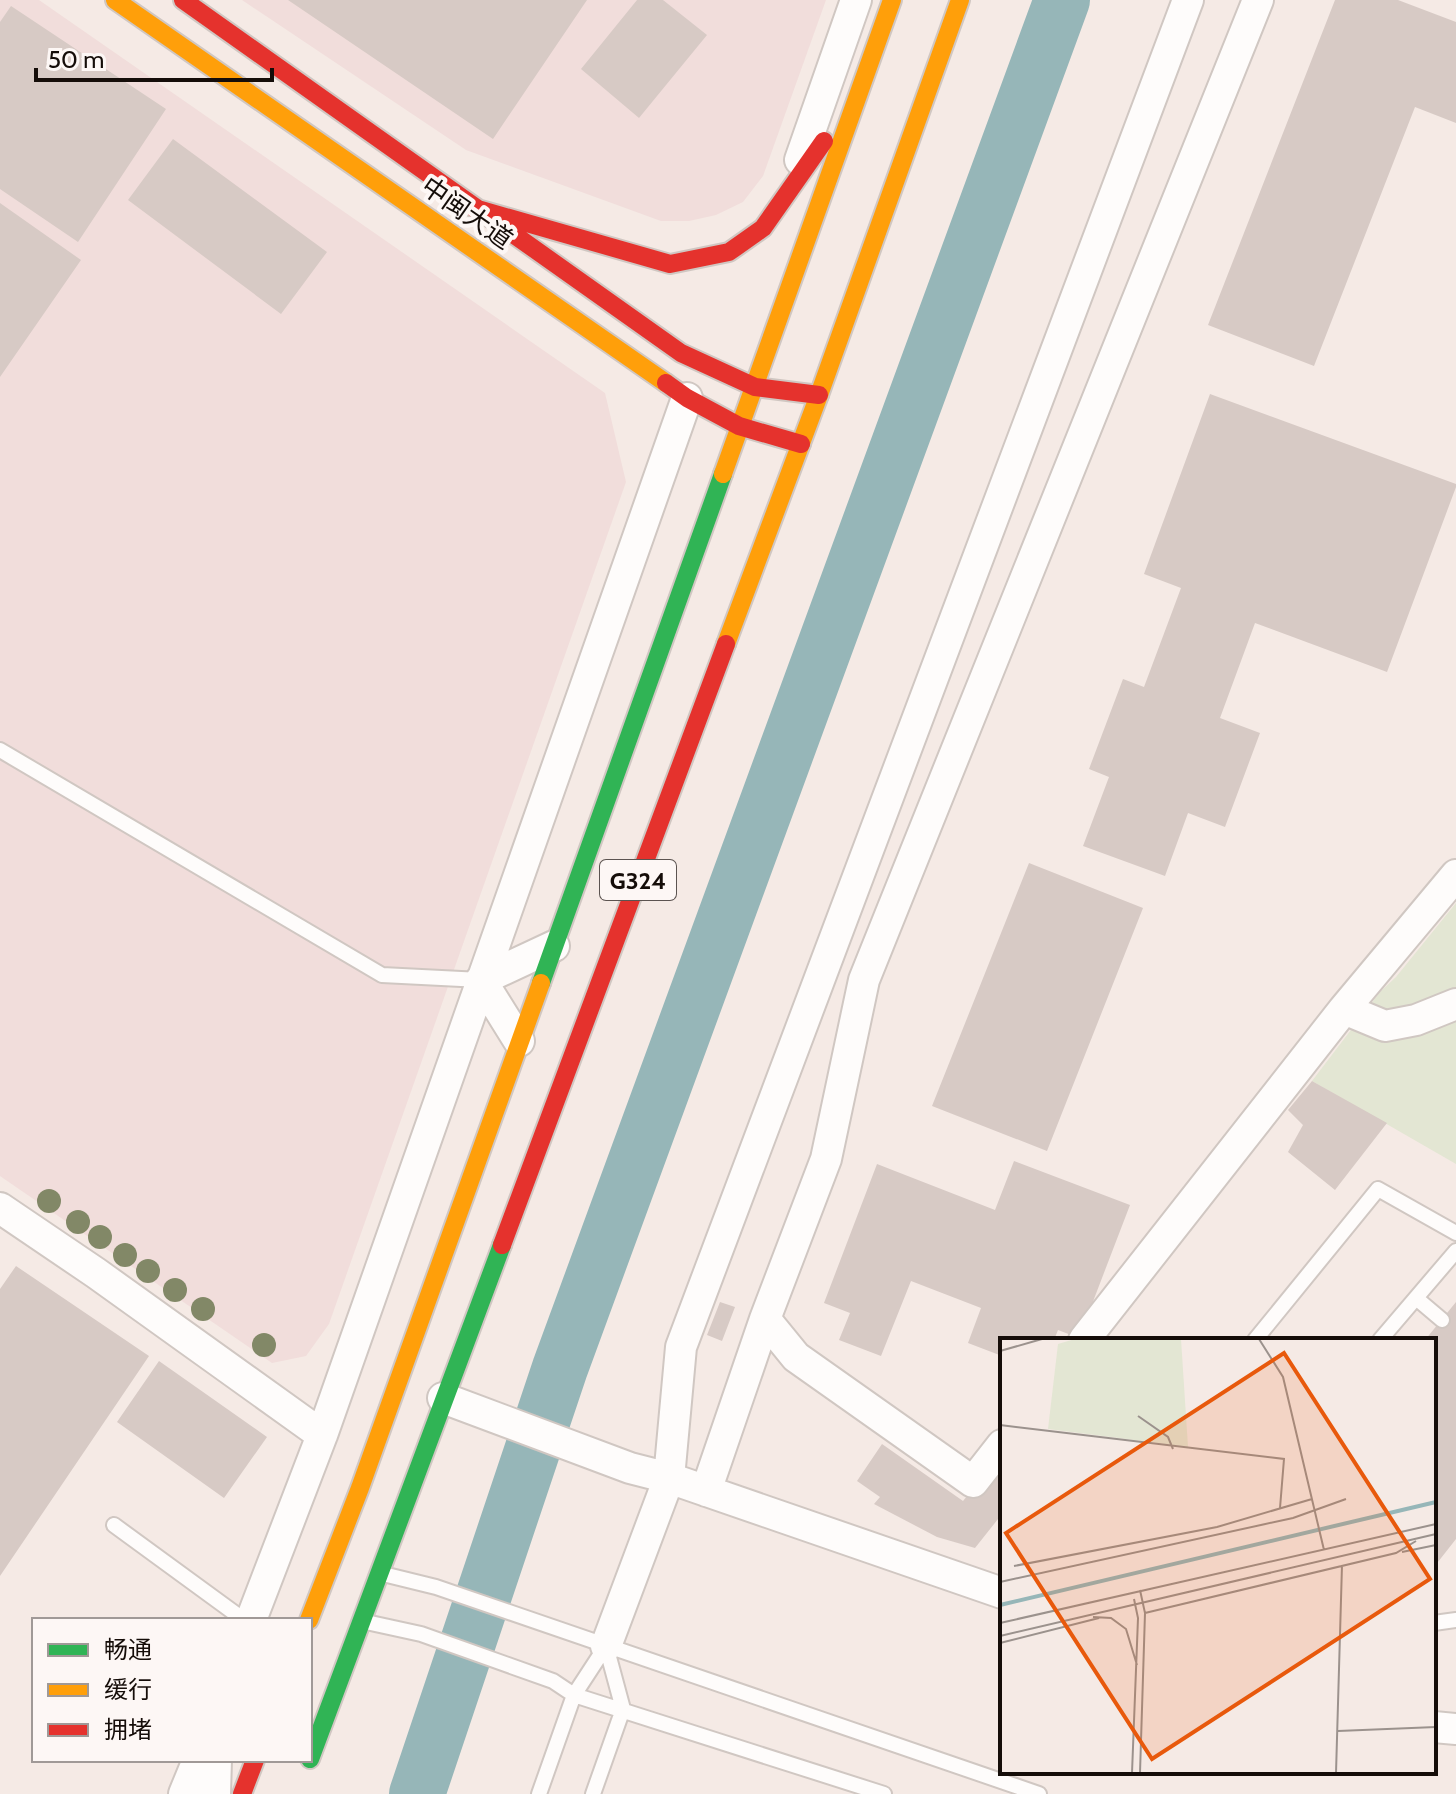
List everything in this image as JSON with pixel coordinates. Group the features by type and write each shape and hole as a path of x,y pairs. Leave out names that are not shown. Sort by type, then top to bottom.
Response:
{"main road":[{"name":"中闽大道","path":"115,0 687,398 739,426 801,444"},
{"name":"中闽大道","path":"183,0 681,353 755,387 819,395"},
{"name":"G324","path":"310,1618 365,1473 892,0"},
{"name":"G324","path":"312,1752 801,444 960,0"},
{"path":"474,208 670,264 729,252 763,228 861,86"},
{"path":"242,1794 254,1762"}],"street":[{"path":"788,196 856,0"},
{"path":"606,1646 669,1478 681,1347 1188,0"},
{"path":"706,1491 765,1319 826,1159 864,980 1258,0"},
{"path":"252,1618 322,1435 687,398"},
{"path":"1086,1338 1344,1009 1456,875"},
{"path":"481,980 554,946"},
{"path":"481,980 519,1041"},
{"path":"1344,1009 1385,1026 1416,1020 1456,1004"},
{"path":"0,1208 322,1435"},
{"path":"765,1319 796,1357 973,1482 1000,1448"},
{"path":"443,1398 630,1468 669,1478 1000,1592"},
{"path":"1436,1727 1456,1729"},
{"path":"184,1794 197,1762"},
{"path":"215,1794 216,1762"}],"lane":[{"path":"0,750 382,975 481,980"},
{"path":"1257,1338 1378,1189 1456,1233"},
{"path":"1388,1337 1456,1251"},
{"path":"1416,1298 1442,1320"},
{"path":"114,1525 241,1618"},
{"path":"379,1573 436,1587 1039,1794"},
{"path":"1436,1623 1456,1620"},
{"path":"359,1621 421,1634 553,1681 574,1695 884,1794"},
{"path":"539,1794 574,1695 606,1646"},
{"path":"593,1794 623,1709 606,1646"}],"shaded area":[{"path":"0,0 39,0 605,393 626,482 329,1324 306,1356 272,1363 0,1176"},
{"path":"242,0 826,0 763,176 743,202 716,215 689,221 661,221 466,150"}],"green space":[{"path":"1456,903 1456,1164 1312,1081 1380,992 1396,977"}],"building":[{"path":"288,0 587,0 493,139"},
{"path":"637,0 663,0 707,35 639,118 581,69"},
{"path":"1335,0 1398,0 1456,22 1456,123 1415,107 1314,366 1208,325"},
{"path":"11,6 166,109 78,242 0,189 0,22"},
{"path":"173,139 327,252 281,314 128,200"},
{"path":"0,203 81,260 0,377"},
{"path":"1210,394 1456,484 1456,487 1387,672 1255,623 1220,718 1260,733 1225,827 1188,813 1165,876 1083,846 1109,777 1089,769 1123,679 1144,687 1181,588 1144,574"},
{"path":"1029,863 1143,908 1047,1151 932,1106"},
{"path":"1312,1081 1387,1123 1335,1190 1288,1152 1303,1125 1288,1110"},
{"path":"1014,1161 1130,1205 1079,1338 1058,1330 1055,1338 1000,1338 1000,1355 968,1343 981,1308 911,1281 881,1356 839,1340 850,1313 824,1303 877,1164 995,1210"},
{"path":"16,1266 149,1356 0,1576 0,1289"},
{"path":"720,1302 735,1307 722,1341 707,1335"},
{"path":"1456,1302 1456,1539 1436,1564 1436,1338 1427,1338"},
{"path":"159,1361 267,1437 224,1498 117,1422"},
{"path":"882,1444 963,1501 1000,1455 1000,1517 975,1548 937,1537 874,1504 880,1497 857,1481"}],"waterway":[{"path":"417,1794 560,1368 1062,0"}],"traffic: fast":[{"path":"541,983 723,474"},
{"path":"312,1754 502,1245"}],"traffic: slow":[{"path":"115,0 666,383"},
{"path":"723,474 892,0"},
{"path":"726,644 960,0"},
{"path":"310,1618 360,1488 541,983"}],"traffic: jam":[{"path":"183,0 681,353 755,387 819,395"},
{"path":"474,208 670,264 729,252 763,228 824,141"},
{"path":"666,383 739,426 801,444"},
{"path":"502,1245 726,644"},
{"path":"242,1794 254,1762"}]}
